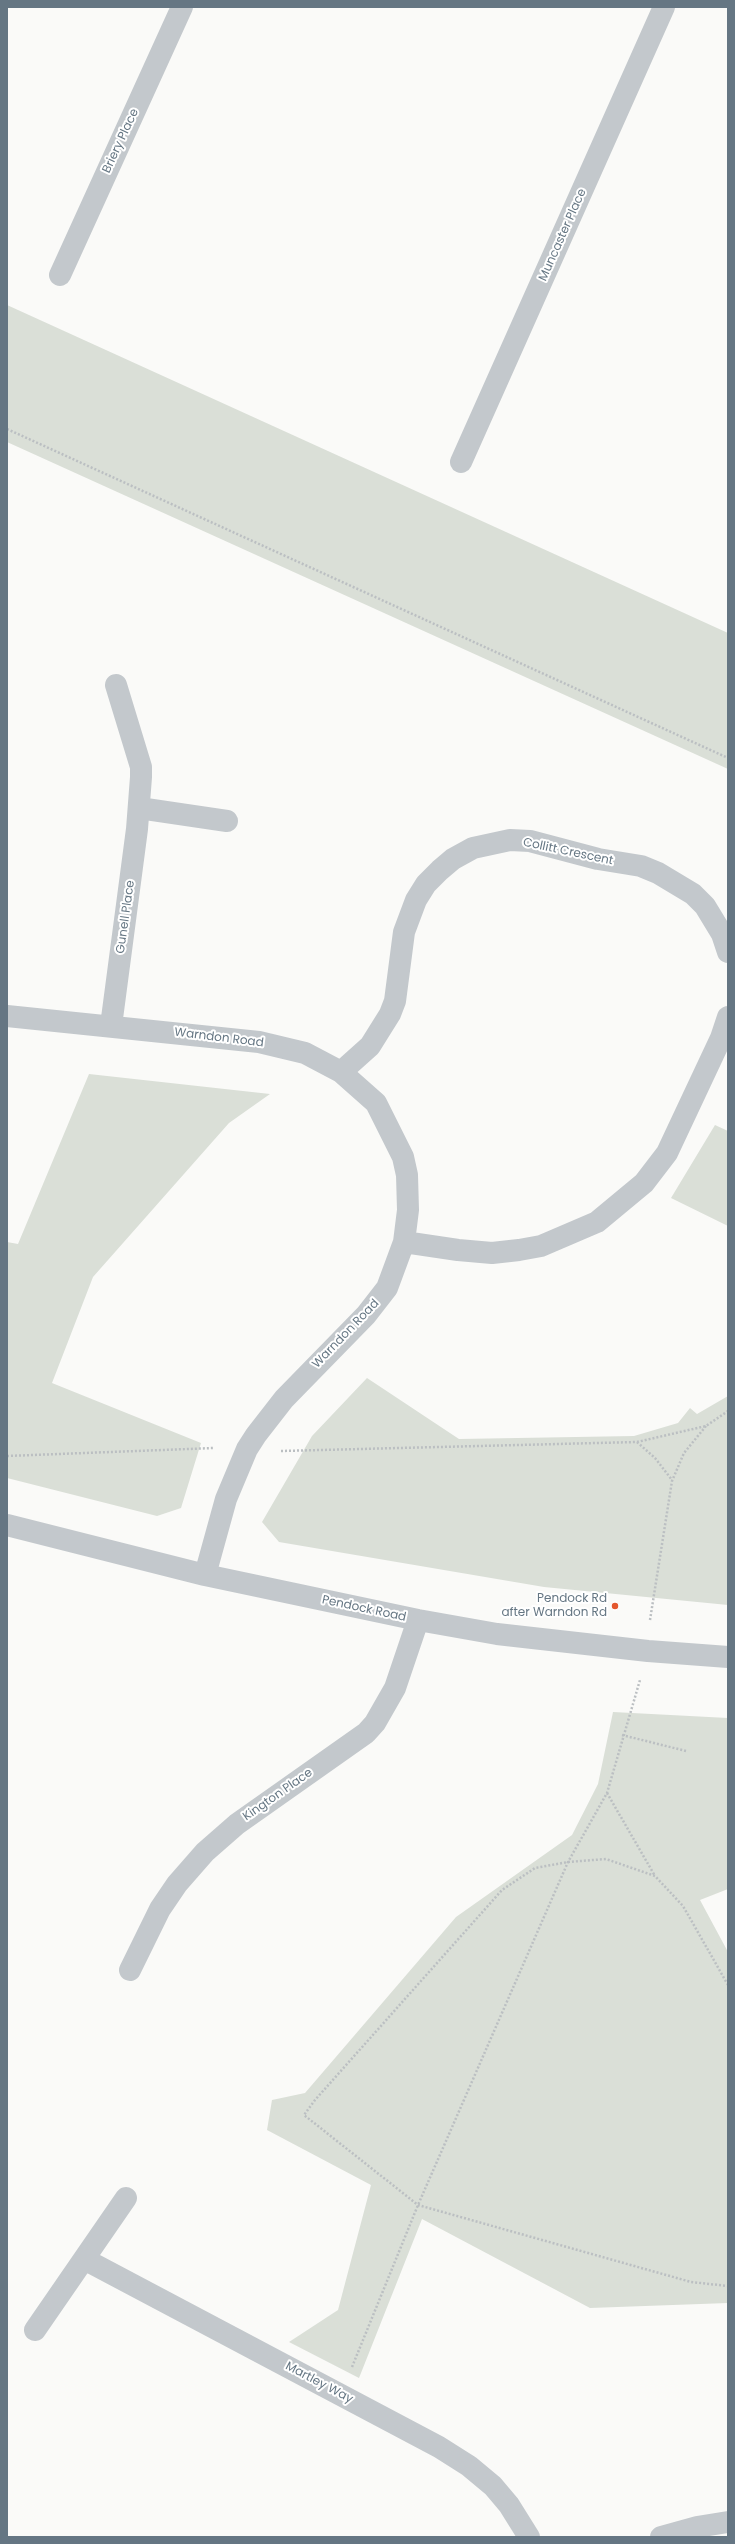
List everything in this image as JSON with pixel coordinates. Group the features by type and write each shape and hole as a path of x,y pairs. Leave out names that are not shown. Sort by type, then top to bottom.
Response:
{"street":[{"name":"Briery Place","path":"60,275 182,7"},
{"name":"Muncaster Place","path":"461,462 664,7"},
{"name":"Gunell Place","path":"111,1026 139,808 141,767 116,685"},
{"path":"139,808 227,821"},
{"name":"Collitt Crescent","path":"341,1072 370,1046 392,1008 398,986 404,932 416,900 426,884 440,870 453,859 473,848 510,840 530,841 598,859 642,866 658,873 693,894 705,906 722,934 728,952"},
{"name":"Warndon Road","path":"7,1016 111,1026 280,1046 305,1053 341,1072 376,1104 403,1157 409,1194 404,1242 393,1274 377,1303 284,1399 247,1449 226,1500 205,1574"},
{"path":"404,1242 465,1251 492,1252 520,1250 541,1246 597,1222 634,1193 663,1158 721,1038 728,1017"},
{"name":"Pendock Road","path":"7,1525 205,1574 418,1620 498,1634 648,1651 728,1657"},
{"name":"Kington Place","path":"130,1970 160,1909 177,1884 204,1852 237,1824 366,1733 375,1722 395,1688 418,1620"},
{"path":"35,2330 126,2198"},
{"name":"Martley Way","path":"84,2259 439,2447 469,2466 497,2491 529,2537"},
{"path":"661,2537 697,2527 728,2522"}],"path":[{"path":"7,429 728,758"},
{"path":"340,2395 418,2205 568,1862 607,1793 622,1735 648,1651 650,1606 672,1481 684,1453 706,1426 728,1411"},
{"path":"285,1451 637,1442 706,1426"},
{"path":"637,1442 656,1458 672,1481"},
{"path":"7,1456 211,1448"},
{"path":"622,1735 686,1751"},
{"path":"607,1793 655,1876 683,1906 728,1985"},
{"path":"655,1876 606,1859 568,1862 535,1868 502,1890 314,2100 304,2115 418,2205 691,2282 728,2286"}],"shaded area":[{"path":"7,305 728,633 728,769 7,442"},
{"path":"89,1074 270,1094 229,1123 93,1277 52,1383 201,1443 181,1508 157,1516 7,1478 7,1242 18,1244"},
{"path":"715,1125 728,1131 728,1226 671,1198"},
{"path":"367,1378 459,1439 634,1436 678,1423 690,1408 697,1414 728,1396 728,1605 544,1587 279,1542 262,1522 312,1436"},
{"path":"613,1712 728,1718 728,1889 700,1900 728,1952 728,2303 590,2308 422,2219 359,2378 289,2342 338,2310 371,2185 267,2130 272,2100 305,2093 456,1917 572,1835 598,1784"}],"place":[{"name":"Pendock Rd after Warndon Rd","path":"615,1606"}]}
